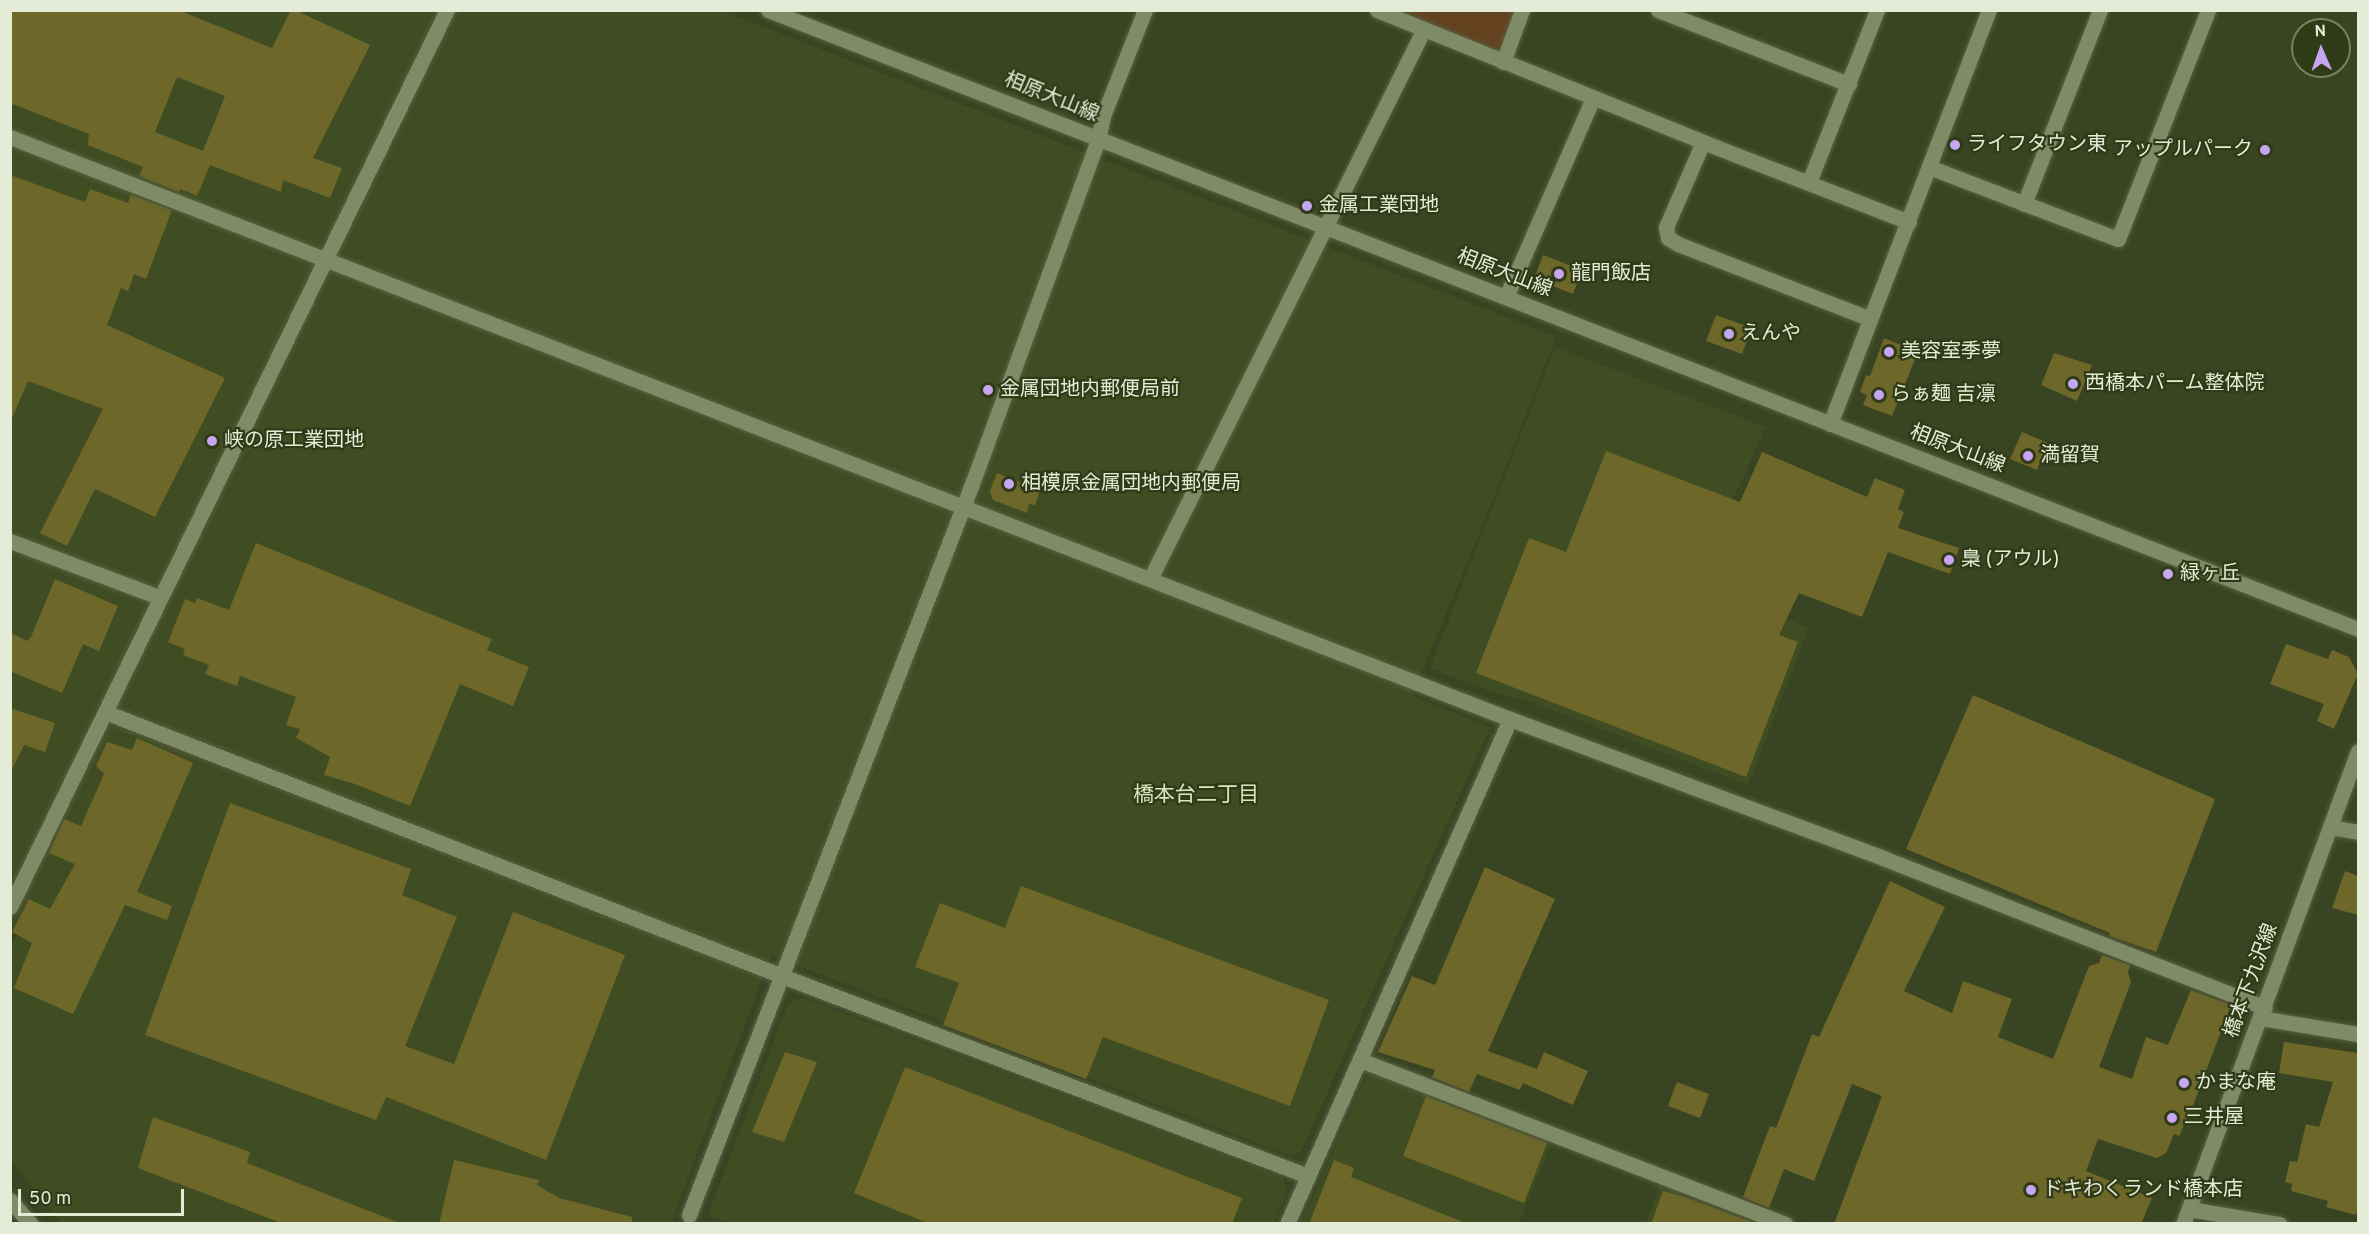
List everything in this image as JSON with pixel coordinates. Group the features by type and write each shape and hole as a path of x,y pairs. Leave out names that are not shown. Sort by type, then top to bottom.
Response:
{"street":[{"path":"10,907 159,597 447,10"},
{"name":"相原大山線","path":"768,10 2358,629"},
{"path":"689,1215 961,506 972,484 1098,140 1102,116 1145,10"},
{"path":"1377,10 1703,142 1909,222"},
{"path":"1503,62 1522,10"},
{"path":"1658,10 1849,84"},
{"path":"1809,182 1877,10"},
{"path":"1830,424 1989,10"},
{"path":"2025,204 2100,10"},
{"path":"1929,167 2118,239 2208,10"},
{"path":"1150,579 1424,29"},
{"path":"1506,297 1593,98"},
{"path":"10,137 325,257 1510,719 1883,858 2263,1013 2358,1034"},
{"path":"1703,142 1666,227 1668,238 1678,244 1870,319"},
{"path":"10,541 159,597"},
{"path":"105,712 782,976 1308,1176"},
{"path":"1287,1224 1510,719"},
{"name":"橋本下九沢線","path":"2186,1216 2358,751"},
{"path":"2330,827 2358,832"},
{"path":"1360,1060 1762,1220 1785,1224"},
{"path":"10,1200 31,1224"},
{"path":"2186,1216 2280,1224"}],"shaded area":[{"path":"11,11 723,11 1556,337 1490,507 1412,696 1490,727 1301,1152 1291,1156 771,955 671,1223 62,1223 11,1161 10,948 17,934 10,931"},
{"path":"1377,11 1522,11 1503,62"},
{"path":"1555,347 1766,427 1696,580 1809,628 1748,785 1524,699 1498,694 1430,668"},
{"path":"803,998 1283,1178 1287,1193 1273,1224 739,1224 712,1217 709,1212 788,1003"},
{"path":"1369,1071 1552,1141 1519,1223 1301,1224"},
{"path":"1660,1183 1761,1223 1646,1224"}],"building":[{"path":"10,10 178,10 272,48 291,10 295,10 370,45 313,158 342,168 330,198 283,180 281,192 210,165 197,196 180,189 179,192 139,176 143,167 88,145 89,134 10,103","holes":["177,77 225,96 203,151 155,132"]},
{"path":"10,175 85,202 90,189 128,203 131,195 172,210 146,279 134,274 128,291 121,288 107,325 225,378 155,517 95,489 67,546 40,533 103,409 28,381 10,423"},
{"path":"1543,255 1582,270 1573,294 1538,280 1540,276 1536,274"},
{"path":"1716,315 1752,328 1742,354 1706,341"},
{"path":"1884,338 1918,352 1892,416 1863,405 1867,395 1860,392 1866,375 1870,376"},
{"path":"2054,353 2092,365 2077,401 2041,385"},
{"path":"2022,432 2048,443 2037,470 2010,459"},
{"path":"1606,451 1740,502 1762,452 1867,497 1875,478 1905,490 1898,509 1904,512 1898,528 1959,548 1950,574 1888,552 1862,617 1799,593 1779,635 1798,642 1746,777 1476,673 1529,538 1566,552"},
{"name":"相模原金属団地内郵便局","path":"997,473 1040,490 1035,505 1029,504 1027,513 993,500 990,491"},
{"path":"256,543 492,639 487,650 529,667 513,706 460,684 410,806 355,784 324,775 330,757 296,738 300,729 286,725 296,697 240,676 237,686 205,674 209,665 183,655 185,649 168,642 185,599 195,603 197,598 229,610"},
{"path":"55,579 118,606 99,651 83,644 62,693 10,671 10,632 27,641 31,637"},
{"path":"2286,644 2328,659 2332,650 2349,657 2358,674 2334,729 2317,721 2324,704 2270,684"},
{"path":"1973,695 2215,799 2156,952 2109,936 2110,933 1906,849"},
{"path":"10,708 55,723 45,752 24,745 10,773"},
{"path":"137,738 193,763 137,892 172,906 167,920 125,905 73,1014 14,988 32,943 12,932 29,899 50,909 75,864 49,853 64,819 81,826 104,774 96,766 107,742 132,750"},
{"path":"230,803 411,869 402,895 457,917 405,1046 454,1064 513,912 625,955 546,1160 386,1097 376,1120 145,1035"},
{"path":"1485,867 1555,899 1488,1051 1537,1069 1544,1052 1588,1071 1573,1105 1523,1083 1520,1090 1477,1074 1469,1092 1432,1077 1435,1070 1378,1052 1412,976 1435,985"},
{"path":"2345,871 2358,876 2358,915 2332,908"},
{"path":"1890,881 1945,907 1904,991 1952,1013 1963,981 2012,999 1998,1037 2053,1059 2089,966 2099,963 2102,955 2130,965 2128,973 2131,982 2099,1067 2132,1079 2146,1037 2168,1045 2191,990 2231,1005 2194,1103 2179,1136 2174,1134 2166,1153 2157,1158 2098,1139 2086,1171 2152,1198 2141,1224 1834,1224 1882,1096 1852,1084 1814,1181 1784,1169 1769,1208 1743,1197 1770,1126 1776,1128 1812,1034 1819,1037"},
{"path":"1021,886 1329,1000 1290,1106 1103,1037 1086,1079 943,1025 959,983 915,967 940,903 1005,928"},
{"path":"2284,1042 2358,1053 2358,1205 2356,1215 2326,1207 2328,1201 2291,1191 2292,1184 2285,1182 2290,1161 2297,1162 2306,1124 2319,1127 2333,1082 2279,1073"},
{"path":"785,1052 817,1062 784,1142 752,1132"},
{"path":"905,1067 1242,1198 1232,1224 930,1224 854,1193"},
{"path":"1677,1082 1709,1094 1700,1118 1668,1106"},
{"path":"1426,1096 1547,1143 1524,1203 1403,1156"},
{"path":"153,1117 250,1152 247,1163 402,1224 284,1224 138,1168"},
{"path":"454,1160 539,1180 537,1185 559,1198 632,1217 632,1224 439,1224"},
{"path":"1334,1160 1354,1168 1351,1177 1468,1224 1309,1224"},
{"path":"1663,1191 1685,1197 1757,1224 1651,1224"}],"place":[{"name":"ライフタウン東","path":"1955,145"},
{"name":"アップルパーク","path":"2265,150"},
{"name":"金属工業団地","path":"1307,206"},
{"name":"龍門飯店","path":"1559,274"},
{"name":"えんや","path":"1729,334"},
{"name":"美容室季夢","path":"1889,352"},
{"name":"西橋本パーム整体院","path":"2073,384"},
{"name":"金属団地内郵便局前","path":"988,390"},
{"name":"らぁ麺 吉凛","path":"1879,395"},
{"name":"峡の原工業団地","path":"212,441"},
{"name":"満留賀","path":"2028,456"},
{"name":"相模原金属団地内郵便局","path":"1009,484"},
{"name":"梟 (アウル)","path":"1949,560"},
{"name":"緑ヶ丘","path":"2168,574"},
{"name":"かまな庵","path":"2184,1083"},
{"name":"三井屋","path":"2172,1118"},
{"name":"ドキわくランド橋本店","path":"2031,1190"}],"district":[{"name":"橋本台二丁目","path":"1196,796"}]}
